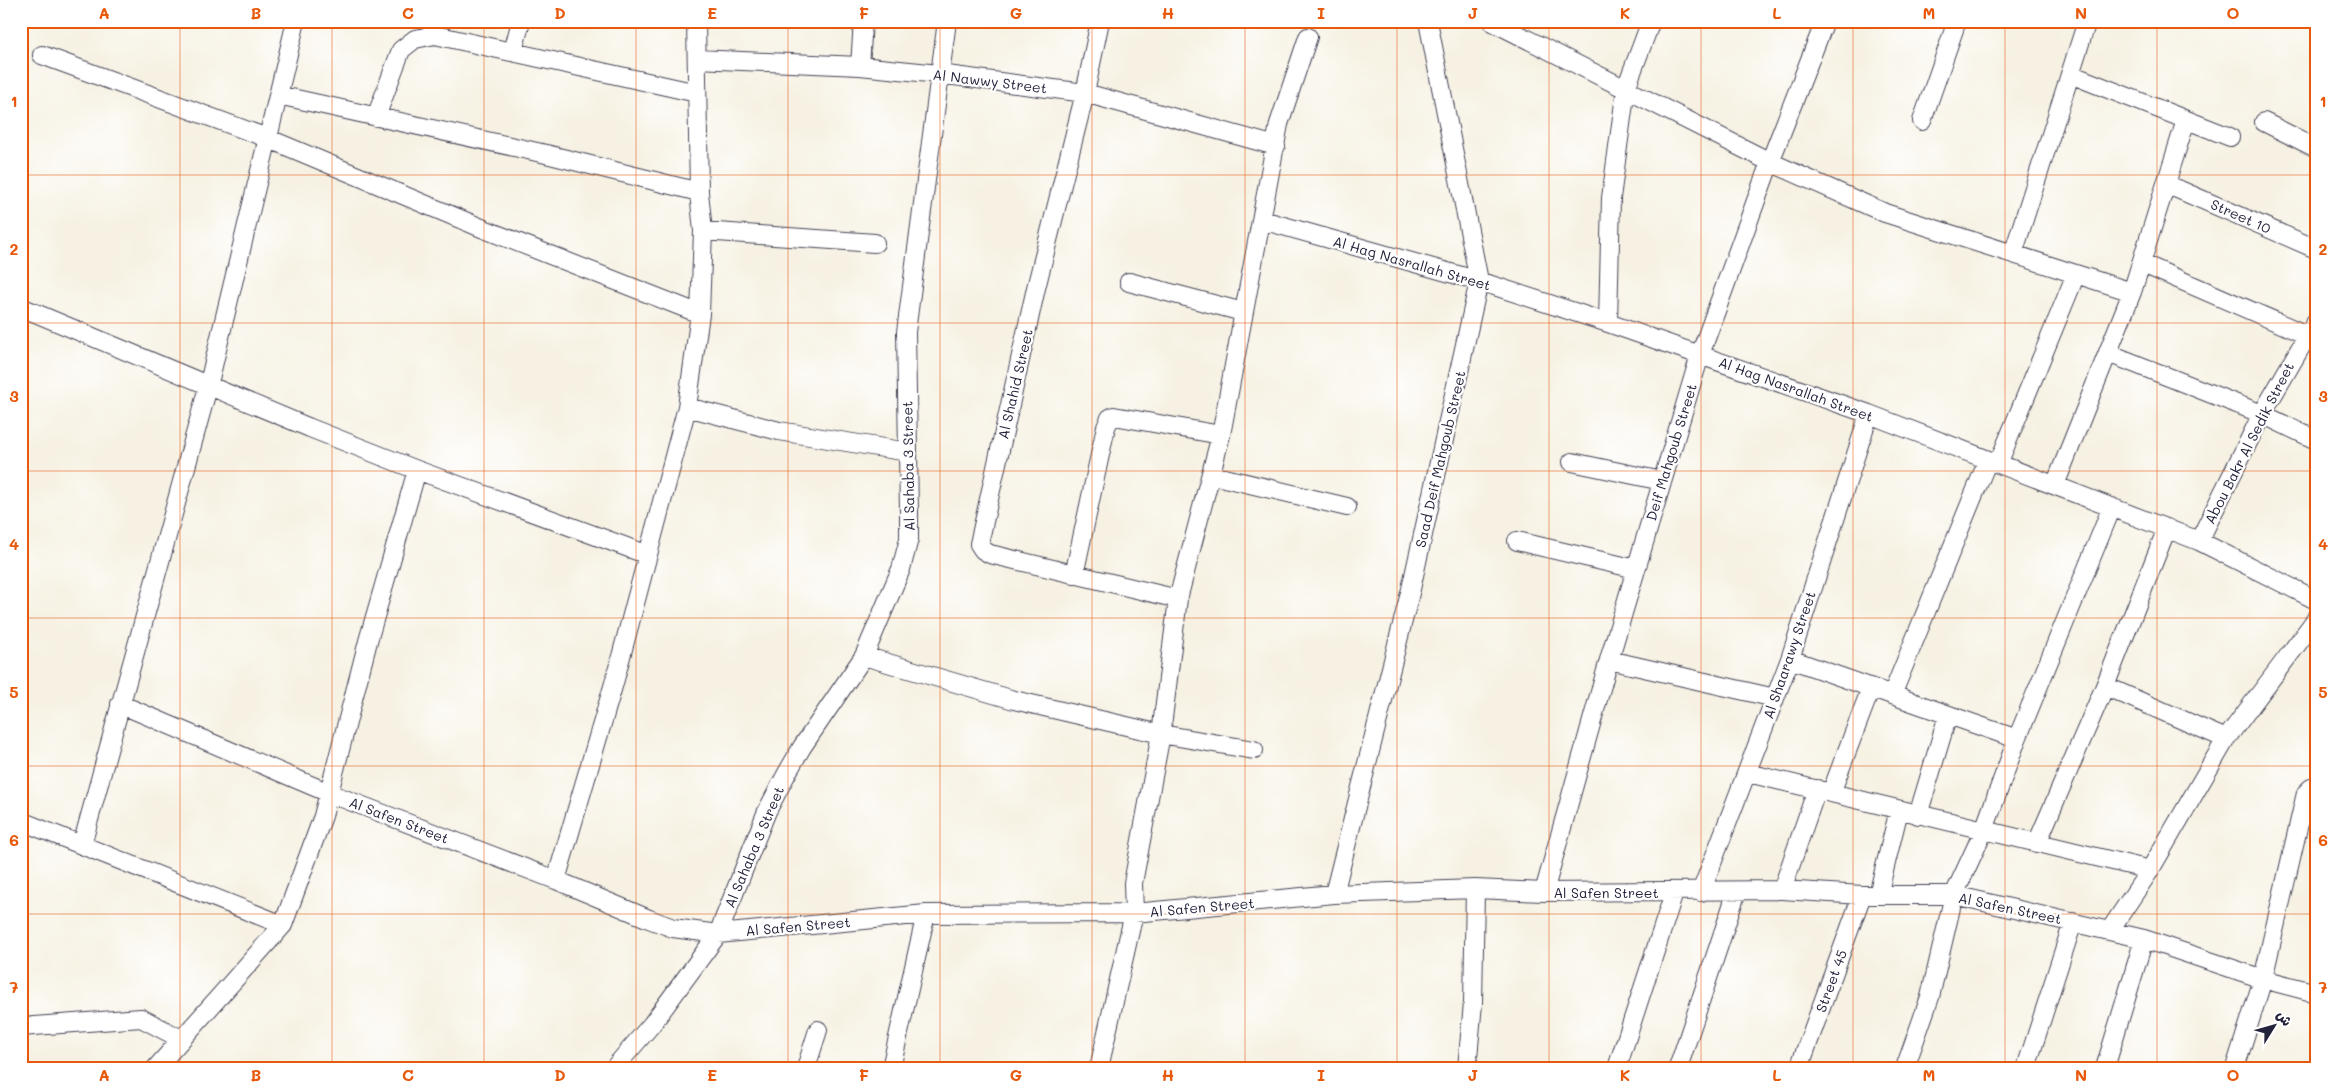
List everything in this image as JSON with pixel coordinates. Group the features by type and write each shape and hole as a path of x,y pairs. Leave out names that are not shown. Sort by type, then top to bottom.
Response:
{"street":[{"path":"82,845 208,387 296,21"},
{"path":"513,51 521,21"},
{"path":"556,880 598,737 687,407 700,314 703,231 699,192 696,21"},
{"path":"860,66 863,21"},
{"name":"Al Sahaba 3 Street","path":"614,1068 652,1024 718,934 767,811 802,747 864,656 901,569 909,539 906,332 947,21"},
{"name":"Al Shahid Street","path":"1100,21 1085,93 1036,288 980,544 983,550 990,554 1178,599"},
{"name":"Saad Deif Mahgoub Street","path":"1334,894 1411,589 1479,282 1428,21"},
{"path":"1608,323 1612,198 1626,88 1651,21"},
{"name":"Deif Mahgoub Street","path":"1544,892 1608,660 1700,355 1770,162 1825,21"},
{"path":"1922,121 1957,21"},
{"path":"2012,254 2087,21"},
{"path":"1494,22 1770,162 1885,213 2132,292"},
{"path":"376,117 401,50 415,39 435,35 696,93"},
{"path":"1099,1068 1134,913 1133,883 1161,734 1178,599 1212,474 1279,124 1308,37"},
{"path":"42,55 268,138 484,229 700,314"},
{"name":"Al Nawwy Street","path":"697,59 860,66 1085,93 1276,146"},
{"path":"2070,74 2230,137"},
{"path":"278,95 546,154 699,192"},
{"path":"2055,486 2132,292 2186,120"},
{"path":"2264,122 2316,148"},
{"name":"Street 10","path":"2166,184 2316,249"},
{"name":"Al Hag Nasrallah Street","path":"1262,220 1479,282 1608,323 1869,414 2199,541 2316,600"},
{"path":"703,231 875,243"},
{"path":"2141,263 2313,331"},
{"path":"1892,695 2076,274"},
{"path":"1129,282 1243,312"},
{"path":"21,307 208,387 417,470 648,555"},
{"name":"Abou Bakr Al Sedik Street","path":"2199,541 2262,414 2313,331"},
{"path":"2108,353 2262,414 2316,440"},
{"path":"687,407 779,431 908,452"},
{"name":"Al Shaarawy Street","path":"1701,892 1790,659 1869,414"},
{"path":"1074,575 1106,427 1110,418 1114,416 1220,435"},
{"path":"1572,462 1662,481"},
{"path":"156,1068 283,925 329,792 368,641 417,470"},
{"path":"1212,474 1347,507"},
{"path":"1905,1068 1930,996 1954,895 1984,830 2017,739 2112,507"},
{"path":"2036,843 2105,686 2167,528"},
{"path":"1516,541 1636,569"},
{"path":"2110,930 2150,870 2226,738 2316,619"},
{"path":"864,656 1014,700 1161,734 1254,750"},
{"path":"1790,659 2017,739"},
{"path":"1608,660 1775,698"},
{"path":"2105,686 2226,738"},
{"path":"1782,890 1870,688"},
{"name":"Al Safen Street","path":"120,704 329,792 556,880 673,928 718,934 926,914 1134,913 1334,894 1475,889 1544,892 1782,890 1870,895 1954,895 2144,939 2262,978 2316,993"},
{"path":"1918,815 1948,714"},
{"path":"1748,773 2150,870"},
{"path":"2235,1068 2262,978 2306,793 2310,788 2316,788"},
{"name":"Street 45","path":"1799,1068 1870,895 1899,810"},
{"path":"21,821 283,925"},
{"path":"1467,1068 1473,1003 1475,889"},
{"path":"1678,1068 1737,891"},
{"path":"1617,1068 1674,892"},
{"path":"891,1068 926,914"},
{"path":"2026,1068 2073,922"},
{"path":"2105,1068 2144,939"},
{"path":"21,1026 141,1018 181,1039"},
{"path":"806,1068 818,1030"}]}
